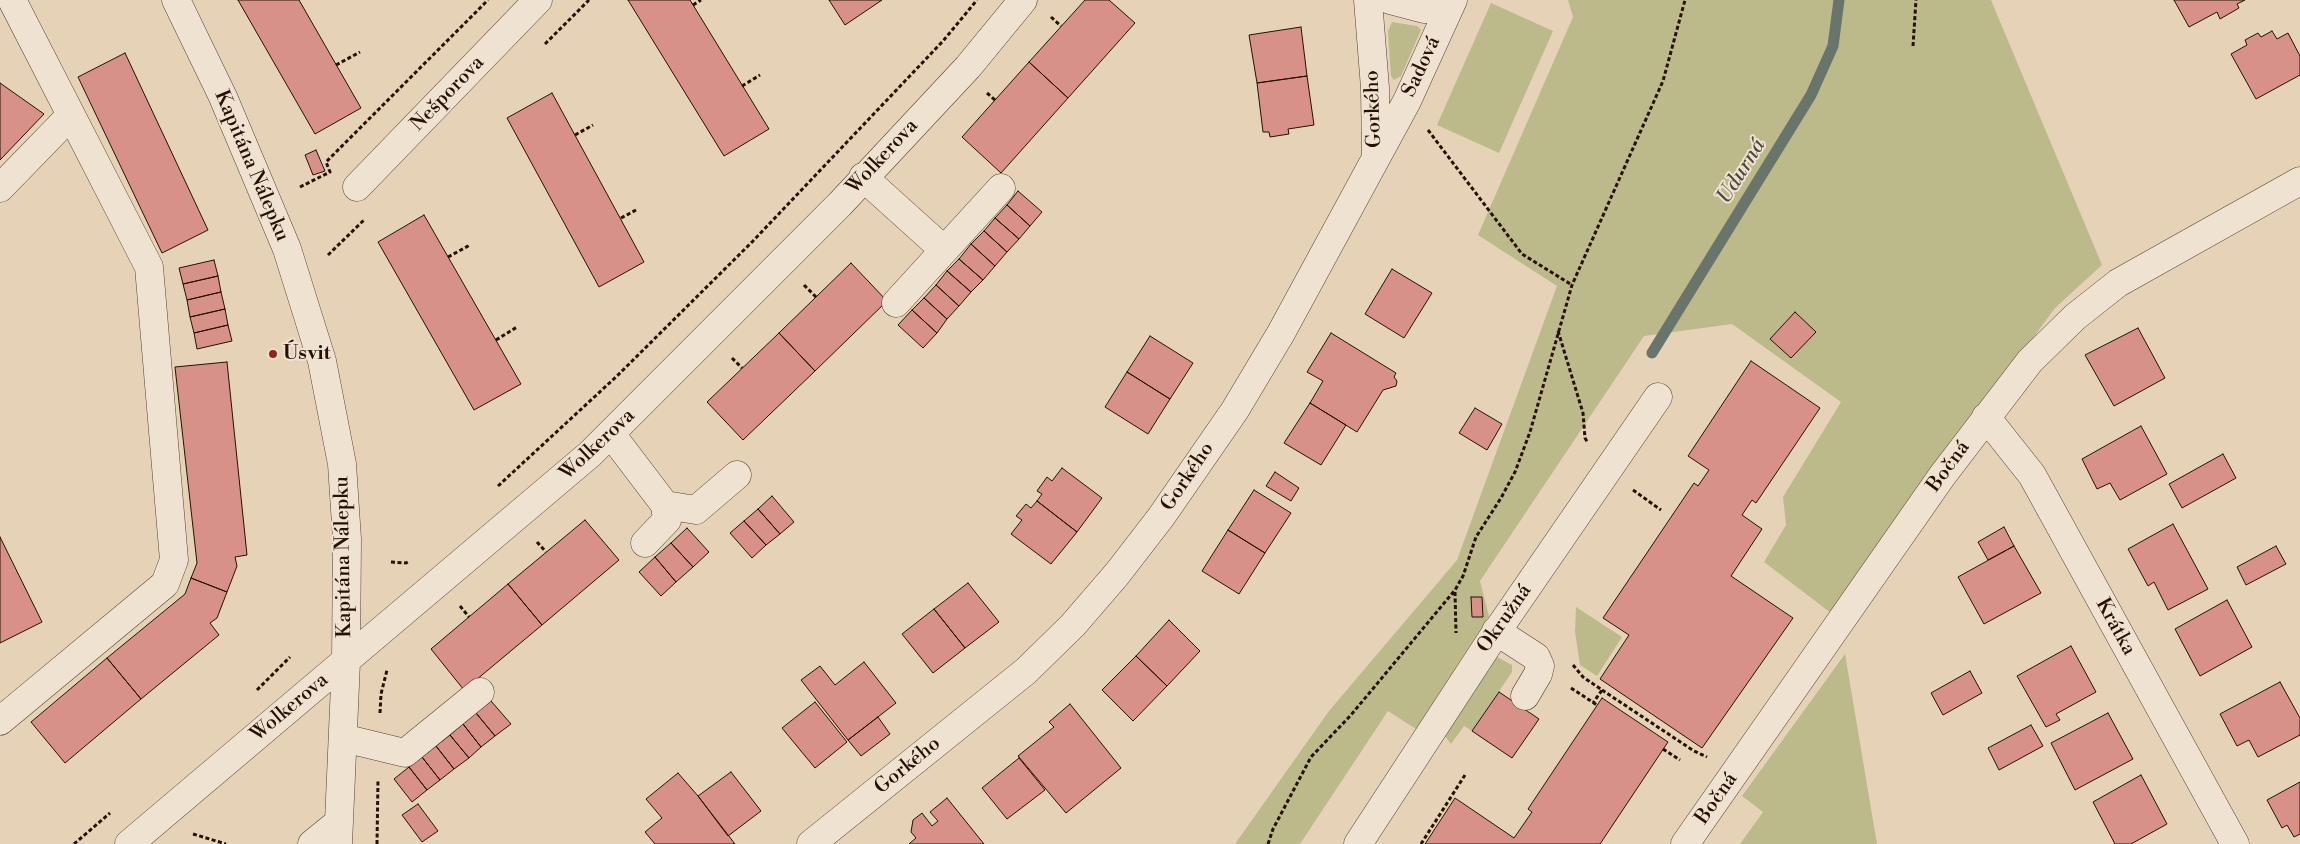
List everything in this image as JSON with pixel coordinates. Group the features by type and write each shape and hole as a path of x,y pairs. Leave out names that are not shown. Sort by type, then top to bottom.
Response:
{"street":[{"path":"0,721 165,584 174,560 149,267 12,0"},
{"name":"Kapitána Nálepku","path":"176,0 223,97 286,249 322,361 342,464 347,539 346,662 339,833"},
{"name":"Nešporova","path":"357,187 538,0"},
{"name":"Wolkerova","path":"128,844 346,662 611,434 826,218 968,67 1023,0"},
{"name":"Gorkého","path":"811,844 1026,671 1073,625 1117,574 1162,517 1235,410 1281,334 1376,160 1374,88 1368,0"},
{"path":"1390,0 1424,9 1451,3"},
{"name":"Sadová","path":"1376,160 1407,101 1451,3"},
{"path":"0,188 71,115"},
{"path":"863,177 944,250"},
{"name":"Bočná","path":"1685,844 1986,417 2030,361 2075,317 2118,284 2300,181"},
{"path":"896,303 1001,188"},
{"name":"Okružná","path":"1358,844 1496,631 1658,397"},
{"name":"Krátka","path":"1986,417 2032,475 2234,844"},
{"path":"611,434 665,505 667,520 645,544"},
{"path":"665,505 696,510 737,475"},
{"path":"1496,631 1536,657 1540,666 1538,674 1525,696"},
{"path":"343,738 405,752 480,692"},
{"path":"312,844 339,833"}],"path":[{"path":"300,187 330,172 326,162 488,0"},
{"path":"693,5 701,0"},
{"path":"492,491 617,376 753,241 943,41 977,0"},
{"path":"1268,844 1273,830 1311,757 1352,715 1455,590 1464,576 1476,537 1501,498 1518,464 1530,432 1572,285 1663,81 1685,0"},
{"path":"1913,46 1916,0"},
{"path":"1049,15 1061,26"},
{"path":"336,65 360,52"},
{"path":"742,86 760,75"},
{"path":"985,90 996,100"},
{"path":"1407,101 1522,254 1572,285"},
{"path":"575,135 593,126"},
{"path":"621,218 638,209"},
{"path":"448,257 470,245"},
{"path":"802,282 816,297"},
{"path":"496,340 517,327"},
{"path":"1558,330 1583,412 1585,438 1607,472"},
{"path":"730,355 742,368"},
{"path":"534,537 546,552"},
{"path":"391,562 406,563 414,559"},
{"path":"457,601 469,617"},
{"path":"1578,670 1583,677 1694,751 1740,767"},
{"path":"1571,688 1595,704 1602,690"},
{"path":"1663,749 1680,760"},
{"path":"1421,844 1465,775"},
{"path":"184,832 226,844"}],"shaded area":[{"path":"1568,0 1991,0 2102,265 2055,308 1831,613 1764,562 1786,525 1783,497 1841,402 1732,324 1644,336 1480,581 1489,616 1416,729 1388,711 1300,844 1235,844 1329,711 1457,560 1557,286 1478,235 1573,17"},
{"path":"1491,3 1553,31 1499,153 1437,125"},
{"path":"1392,22 1417,26 1421,30 1401,76 1394,80 1391,76 1388,31"},
{"path":"1576,607 1622,637 1597,676 1580,665 1575,632"},
{"path":"1845,654 1877,844 1740,844 1763,812 1742,796"},
{"path":"1497,657 1512,665 1512,672 1472,731 1464,726 1451,744 1445,736 1447,732"}],"building":[{"path":"238,0 299,0 361,108 315,134"},
{"path":"628,0 690,0 769,129 724,156"},
{"path":"829,0 882,0 845,25"},
{"path":"1085,0 1109,0 1135,23 1068,98 1029,62"},
{"path":"2174,0 2245,0 2237,4 2239,8 2220,19 2217,12 2189,27"},
{"path":"1301,27 1307,76 1257,83 1249,35"},
{"path":"2272,31 2277,39 2288,33 2300,56 2300,75 2256,99 2231,54 2247,45 2245,40 2258,33 2261,37"},
{"path":"125,53 208,230 162,253 78,77"},
{"path":"1029,62 1068,98 1001,173 962,137"},
{"path":"1307,76 1314,125 1288,129 1289,134 1270,137 1269,132 1263,132 1257,83"},
{"path":"0,83 44,114 0,160"},
{"path":"552,93 644,262 599,287 507,118"},
{"path":"316,150 325,171 313,175 305,155"},
{"path":"1018,191 1042,212 1030,226 1007,205"},
{"path":"1007,205 1030,226 1019,239 995,218"},
{"path":"424,215 521,384 474,410 378,242"},
{"path":"995,218 1019,239 1007,252 984,231"},
{"path":"984,231 1007,252 995,266 971,244"},
{"path":"971,244 995,266 983,280 959,259"},
{"path":"959,259 983,280 971,292 947,271"},
{"path":"214,260 218,276 183,284 179,268"},
{"path":"851,263 887,301 815,371 779,333"},
{"path":"1392,269 1432,293 1404,338 1365,314"},
{"path":"947,271 971,292 959,306 936,285"},
{"path":"218,276 221,292 187,300 183,284"},
{"path":"936,285 959,306 947,319 924,298"},
{"path":"221,292 225,309 190,317 187,300"},
{"path":"924,298 947,319 937,333 912,310"},
{"path":"225,309 228,325 194,333 190,317"},
{"path":"912,310 937,333 923,348 898,325"},
{"path":"1795,312 1816,332 1791,358 1770,339"},
{"path":"228,325 232,341 197,349 194,333"},
{"path":"2138,328 2165,378 2114,406 2085,355"},
{"path":"779,333 815,371 743,440 707,402"},
{"path":"1331,333 1396,373 1394,377 1397,381 1396,386 1383,390 1357,432 1310,403 1323,381 1307,372"},
{"path":"1150,336 1193,363 1170,399 1127,372"},
{"path":"1751,361 1820,408 1756,503 1752,500 1742,515 1762,529 1731,576 1793,618 1702,748 1600,679 1629,635 1603,618 1694,483 1698,486 1709,470 1688,456"},
{"path":"227,362 247,555 235,557 237,566 227,592 191,578 197,563 175,367"},
{"path":"1127,372 1170,399 1148,434 1105,407"},
{"path":"1310,403 1346,425 1321,465 1284,443"},
{"path":"1475,408 1502,424 1487,450 1459,433"},
{"path":"2141,426 2167,474 2120,500 2110,483 2097,489 2082,459"},
{"path":"2223,454 2236,478 2182,508 2169,484"},
{"path":"1062,468 1102,498 1077,532 1037,501 1042,494 1037,491 1047,477 1052,481"},
{"path":"1275,472 1299,488 1291,501 1266,486"},
{"path":"1254,490 1291,513 1265,553 1228,530"},
{"path":"772,496 794,522 780,534 758,509"},
{"path":"1037,501 1077,532 1051,564 1011,534 1022,520 1016,516 1026,504 1031,508"},
{"path":"758,509 780,534 766,545 744,521"},
{"path":"585,520 619,560 542,625 508,584"},
{"path":"744,521 766,545 752,558 730,533"},
{"path":"2173,524 2208,589 2168,610 2154,582 2148,586 2128,549"},
{"path":"2004,527 2014,546 1988,560 1978,542"},
{"path":"687,528 709,552 693,567 671,543"},
{"path":"1228,530 1265,553 1239,594 1202,571"},
{"path":"0,537 42,622 0,643"},
{"path":"671,543 693,567 676,582 655,557"},
{"path":"2014,546 2041,593 1984,624 1958,577"},
{"path":"2276,546 2286,564 2246,585 2237,567"},
{"path":"655,557 676,582 661,596 639,572"},
{"path":"191,578 227,592 217,618 210,623 219,635 141,699 107,658 185,594"},
{"path":"968,583 999,622 965,648 934,609"},
{"path":"508,584 542,625 464,690 431,649"},
{"path":"1471,597 1482,597 1483,617 1472,617"},
{"path":"2227,600 2252,647 2200,676 2175,629"},
{"path":"934,609 965,648 933,673 902,634"},
{"path":"1169,620 1200,651 1167,686 1136,656"},
{"path":"2071,646 2096,692 2056,714 2060,720 2046,727 2017,676"},
{"path":"1136,656 1167,686 1133,721 1102,690"},
{"path":"107,658 141,699 65,763 31,722"},
{"path":"864,662 896,703 848,740 801,680 820,666 835,685"},
{"path":"1970,671 1982,693 1943,715 1931,693"},
{"path":"2280,682 2300,718 2300,735 2258,757 2249,740 2237,746 2220,714"},
{"path":"1499,692 1539,719 1512,758 1472,731"},
{"path":"1602,698 1668,742 1600,844 1425,844 1455,798 1514,838 1532,812 1528,809"},
{"path":"491,701 511,724 495,736 476,713"},
{"path":"815,702 847,742 815,768 782,728"},
{"path":"1070,704 1121,768 1066,813 1018,756 1054,727 1049,722"},
{"path":"476,713 495,736 481,747 463,724"},
{"path":"2108,713 2133,759 2075,790 2051,743"},
{"path":"878,717 890,734 861,756 848,740"},
{"path":"463,724 481,747 469,758 450,735"},
{"path":"2031,725 2043,746 1999,770 1988,748"},
{"path":"450,735 469,758 454,769 436,746"},
{"path":"436,746 454,769 440,780 422,757"},
{"path":"422,757 440,780 427,790 409,767"},
{"path":"1019,758 1045,790 1007,819 982,788"},
{"path":"409,767 427,790 412,802 394,779"},
{"path":"731,772 761,811 728,836 698,796"},
{"path":"678,773 735,844 655,844 645,832 662,818 646,799"},
{"path":"2141,775 2167,824 2131,844 2115,844 2093,802"},
{"path":"2300,782 2300,834 2294,837 2287,825 2282,828 2267,800"},
{"path":"947,798 984,844 909,844 916,838 911,832 913,820 922,813 932,826 938,821 930,812"},
{"path":"418,804 438,831 422,842 402,815"}],"waterway":[{"name":"Udurná","path":"1652,353 1811,95 1833,46 1839,0"}],"place":[{"name":"Úsvit","path":"273,354"}]}
